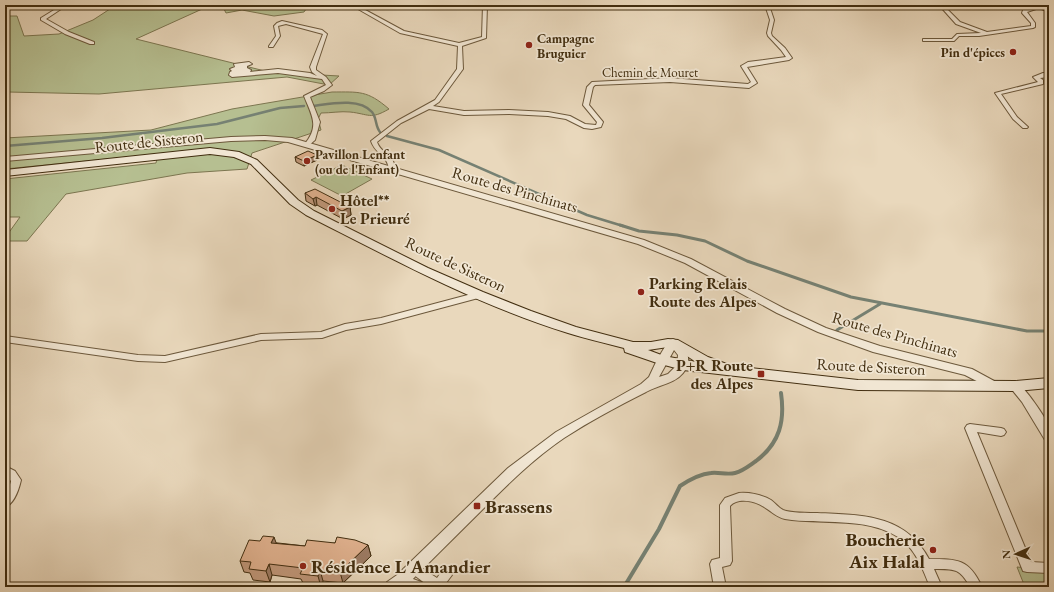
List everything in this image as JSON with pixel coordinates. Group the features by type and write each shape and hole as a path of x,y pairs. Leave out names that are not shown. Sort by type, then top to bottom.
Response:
{"main road":[{"name":"Route de Sisteron","path":"5,172 210,152 236,154 254,162 294,202 310,213 479,295 558,325 608,340 642,347 682,349 706,362 727,369"},
{"name":"Route de Sisteron","path":"608,340 662,362 681,368 699,367 727,369 813,381 858,385 909,386 1015,386 1049,383"}],"street":[{"path":"65,5 43,19 67,33 92,44"},
{"path":"353,5 402,32 460,45 484,38 486,35 485,5"},
{"name":"Chemin de Mouret","path":"428,108 464,113 509,112 548,114 568,117 584,126 592,128 599,126 600,122 586,105 590,87 594,83 670,80 749,86 754,83 744,66 748,64 789,58 783,49 770,36 769,33 772,20 767,5"},
{"path":"941,5 958,23 988,34"},
{"path":"925,40 954,40 957,35 988,34 1033,27 1033,23 1024,13 1037,6 1049,7"},
{"path":"1030,10 1044,7"},
{"path":"1044,7 1049,11"},
{"path":"271,46 278,36 276,26 279,23 290,23 302,28 324,32 325,34 313,67 314,71 324,78 329,85 322,90 307,96 317,122 312,140 307,145"},
{"path":"392,170 391,160 375,146 374,141 399,122 428,108 436,101 460,70 460,45"},
{"path":"249,64 236,65 236,67 245,66 245,68 233,70 248,71 232,73 232,75 278,71 324,78"},
{"path":"1025,127 1015,118 998,92 1041,83 1036,77 1049,75"},
{"name":"Route des Pinchinats","path":"5,159 254,138 284,140 307,145 608,231 664,250 822,330 845,339 968,372 992,385"},
{"path":"5,339 138,358 165,358 261,337 322,335 345,327 381,321 479,295"},
{"path":"662,362 674,362 680,360 682,349"},
{"path":"643,388 653,379 662,362 682,349"},
{"path":"396,585 512,472 560,435 643,388 672,377 681,368 682,349"},
{"path":"1015,386 1026,399 1049,437"},
{"path":"1001,432 970,428 1027,567 1049,568"},
{"path":"5,470 16,480 14,489 5,503"},
{"path":"720,587 716,564 726,561 725,505 728,500 735,497 746,497 767,503 781,514 807,518 858,519 884,526 901,533 912,542 927,564 936,587"},
{"path":"927,564 960,565 966,569 976,587"},
{"path":"414,568 437,586 446,575"},
{"path":"396,585 414,584 420,587"}],"green space":[{"path":"116,5 211,5 136,39 269,72 339,76 329,85 287,77 99,94 8,92 5,90 5,16 17,16 24,36 59,34 93,20"},
{"path":"222,5 309,5 304,12 274,16 242,10 226,13"},
{"path":"332,92 362,93 375,98 389,109 373,115 347,112 321,113 318,119 321,130 252,153 247,169 187,173 66,194 27,241 5,241 5,238 20,217 5,217 5,179 156,163 158,154 5,169 5,138 151,130 232,109"},
{"path":"342,165 372,179 342,196 311,180"},
{"path":"1017,567 1049,570 1049,587 1025,587"}],"building":[{"path":"308,151 317,155 304,161 295,157"},
{"path":"315,189 350,207 342,211 316,197 313,199 305,193"},
{"path":"263,536 274,537 271,543 305,546 307,540 335,543 337,537 355,540 368,545 340,572 320,570 318,576 300,574 303,568 269,564 266,571 249,569 251,562 240,561 249,540 260,541"}],"waterway":[{"path":"312,106 335,103 360,104 372,112 380,132"},
{"path":"5,146 102,138 217,124 280,108 304,106"},
{"path":"387,136 439,150 587,215 623,226"},
{"path":"620,225 639,231 677,235 705,241 747,261 851,297 1027,331 1049,331"},
{"path":"837,330 880,304"},
{"path":"624,587 659,529 680,486 707,474 732,474 741,471 756,461 771,447 776,439 781,422 781,393"}],"place":[{"name":"Campagne Bruguier","path":"529,45"},
{"name":"Pin d'épices","path":"1013,52"},
{"name":"Pavillon Lenfant (ou de l'Enfant)","path":"307,161"},
{"name":"Hôtel** Le Prieuré","path":"332,209"},
{"name":"Parking Relais Route des Alpes","path":"641,292"},
{"name":"P+R Route des Alpes","path":"761,374"},
{"name":"Brassens","path":"477,506"},
{"name":"Boucherie Aix Halal","path":"933,550"},
{"name":"Résidence L'Amandier","path":"303,566"}]}
